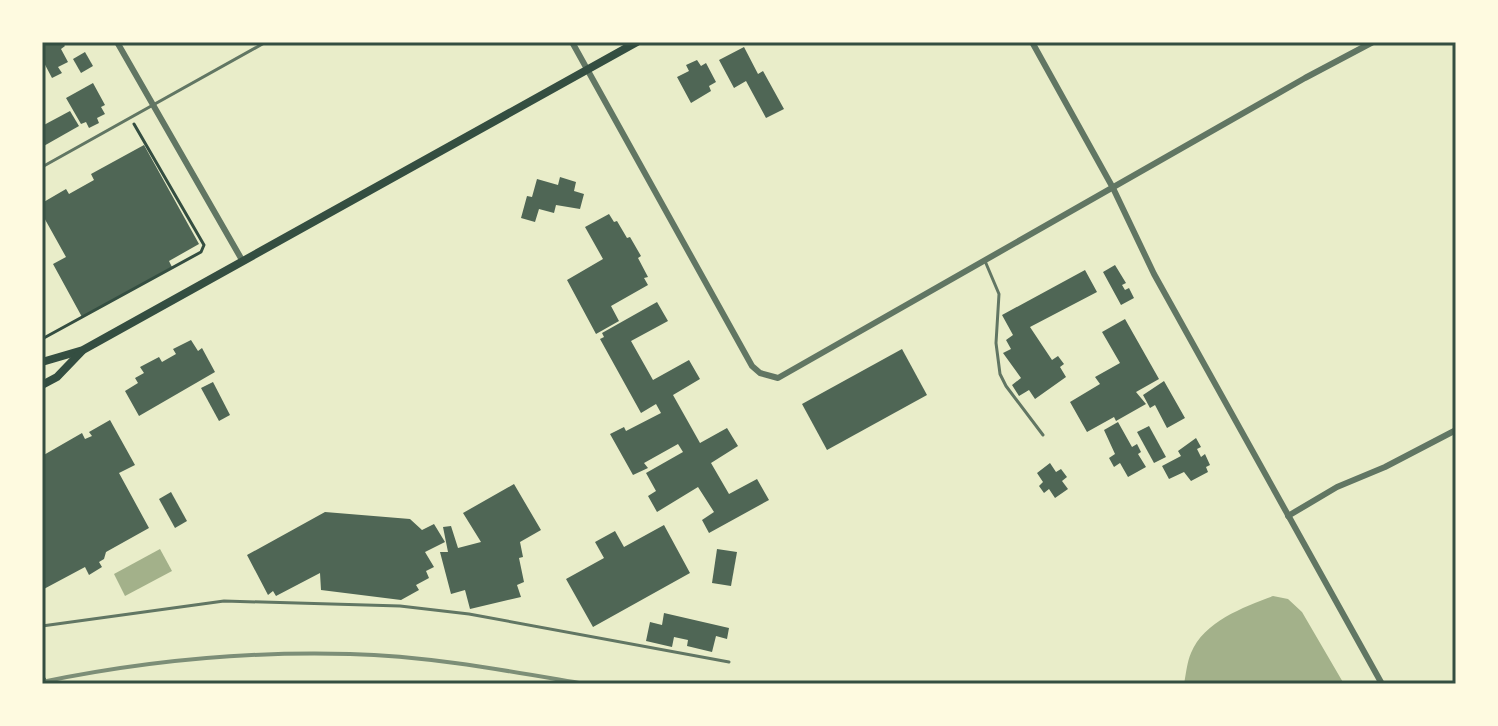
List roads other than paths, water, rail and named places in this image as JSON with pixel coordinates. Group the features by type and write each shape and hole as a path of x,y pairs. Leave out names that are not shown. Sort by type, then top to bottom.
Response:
{"main road":[{"path":"42,362 83,350 637,42"},
{"path":"42,385 57,377 83,350"}],"street":[{"path":"117,42 242,260"},
{"path":"572,42 752,366 760,373 778,378 1373,42"},
{"path":"1032,42 1113,188 1154,274 1382,684"},
{"path":"1288,516 1337,487 1385,467 1456,430"}],"lane":[{"path":"42,167 266,42"},
{"path":"985,261 999,294 996,343 1000,374 1043,435"},
{"path":"42,626 224,601 400,606 469,614 729,662"}],"railway":[{"path":"42,682 195,659 311,653 439,661 585,684"}]}
